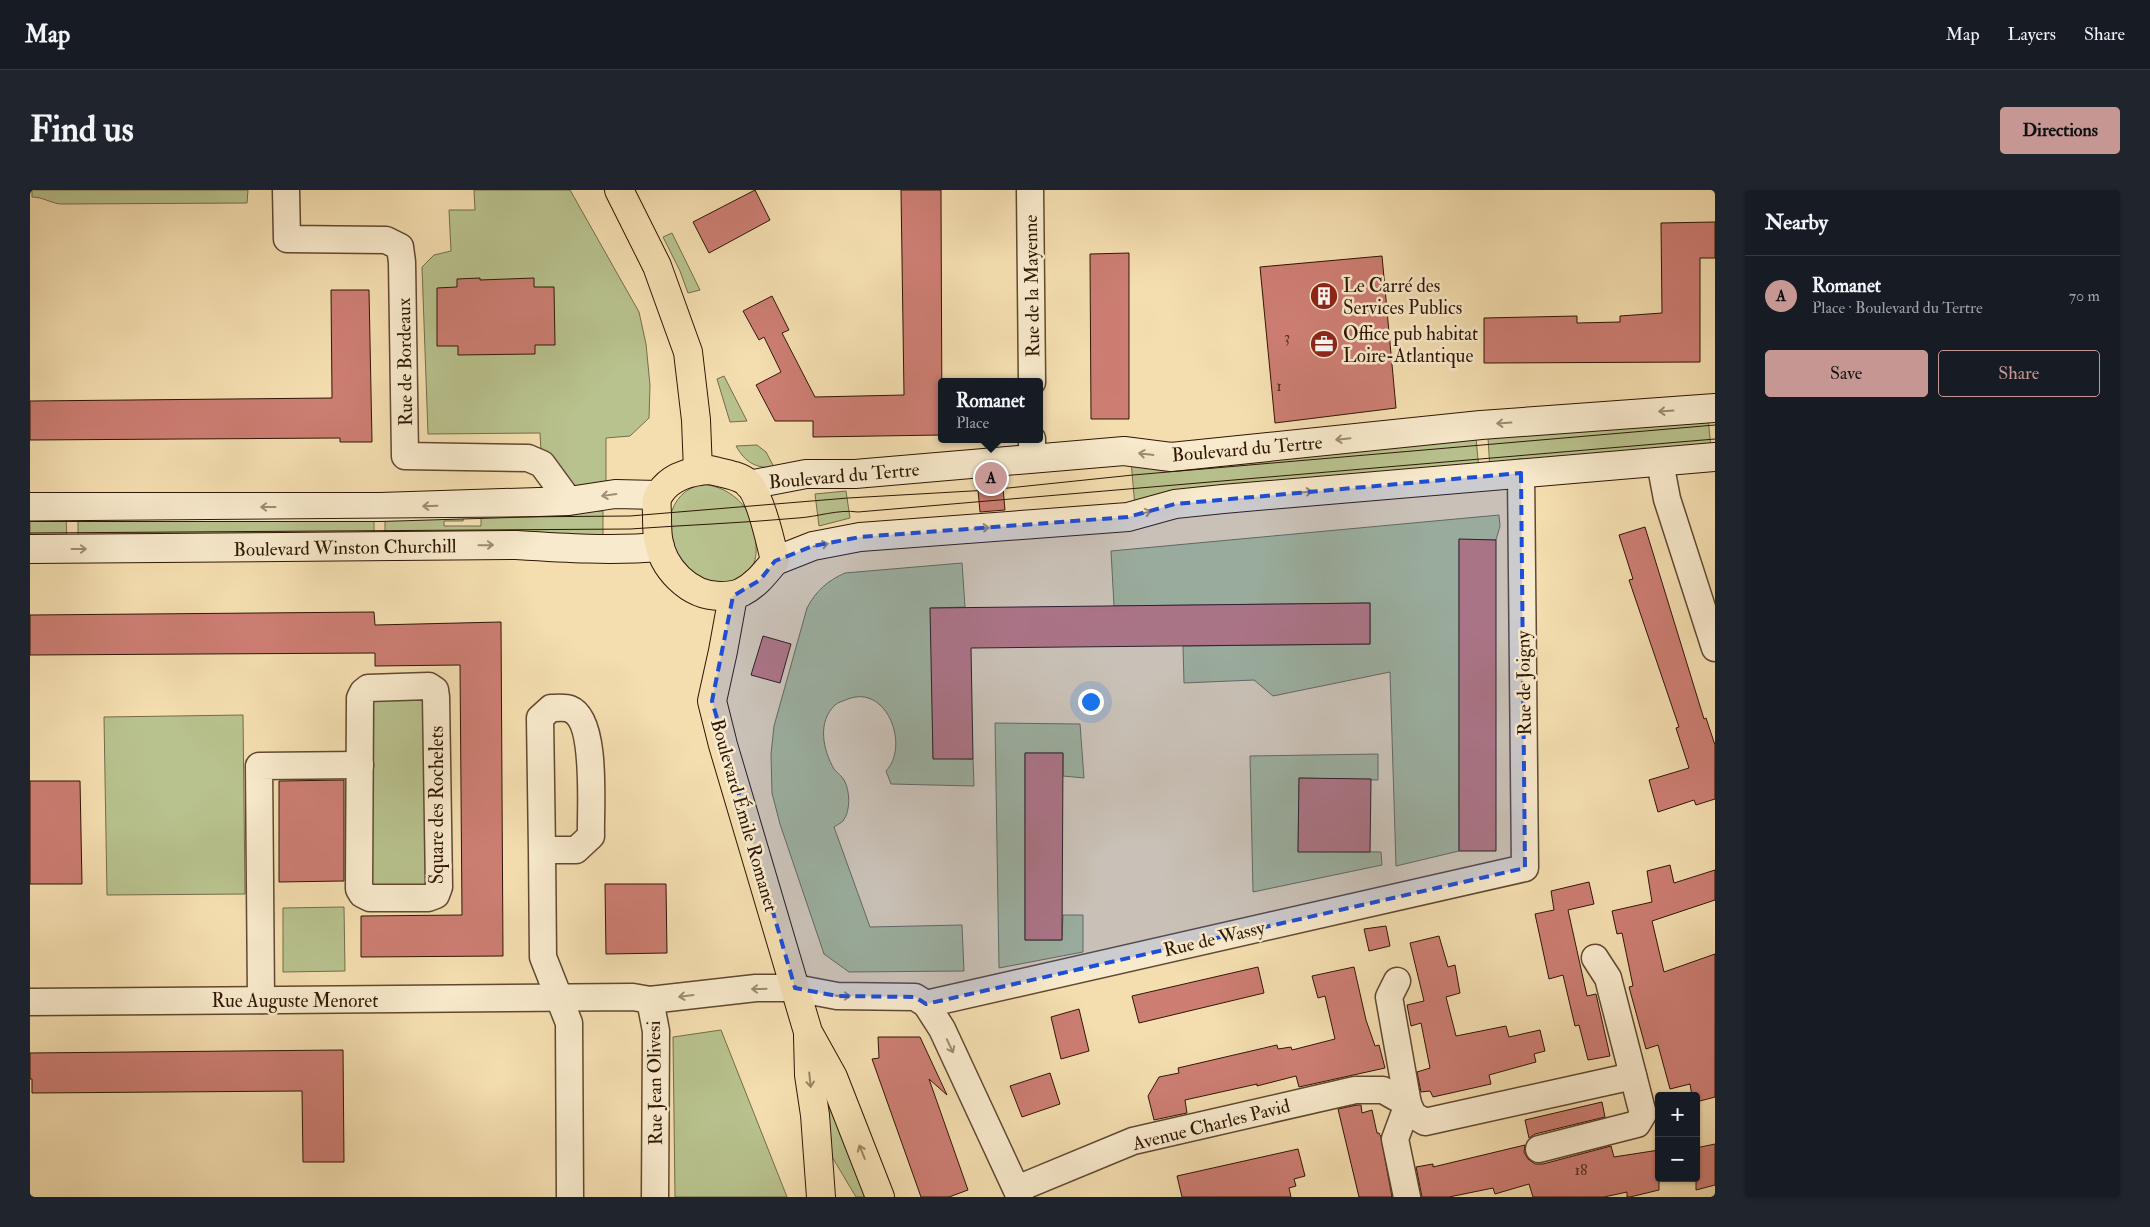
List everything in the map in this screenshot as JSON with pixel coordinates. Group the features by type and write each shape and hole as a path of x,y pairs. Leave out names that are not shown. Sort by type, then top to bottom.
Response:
{"main road":[{"path":"619,190 657,266 688,352 696,420 698,471"},
{"name":"Boulevard du Tertre","path":"749,485 806,474 855,474 1032,449 1124,451 1171,457 1481,425 1715,408"},
{"path":"775,561 762,513 747,482 710,470 688,472 663,488 658,494 657,527 660,547 667,563 685,584 699,593 715,596 733,596 760,580 775,561 813,546 860,537 1128,517 1175,504 1715,457"},
{"name":"Boulevard Winston Churchill","path":"30,506 380,507 569,501 615,494 658,494"},
{"name":"Boulevard Winston Churchill","path":"30,549 516,545 572,549 660,547"},
{"name":"Boulevard Émile Romanet","path":"733,596 712,701 723,745 808,1032 833,1077 880,1197"},
{"name":"Boulevard Émile Romanet","path":"808,1032 809,1075 815,1115 821,1197"}],"street":[{"name":"Rue de Bordeaux","path":"286,190 287,239 386,240 400,247 402,262 405,456 528,458 542,464 569,501"},
{"name":"Rue de la Mayenne","path":"1030,190 1032,378"},
{"path":"1660,462 1667,499 1715,648"},
{"name":"Rue de Joigny","path":"1501,874 1525,868 1521,473"},
{"name":"Square des Rochelets","path":"429,686 434,690 436,697 439,887 436,895 428,898 370,898 362,894 360,889 360,766 360,698 363,692 368,688 429,686"},
{"path":"542,850 576,850 591,836 589,740 580,718 570,709 551,708 540,718 543,956 569,1023 570,1197"},
{"path":"261,1000 259,766 360,766"},
{"name":"Rue de Wassy","path":"926,1004 1501,874"},
{"path":"1539,1149 1637,1124 1643,1114 1608,978 1595,958"},
{"path":"1397,981 1389,997 1408,1104 1395,1139 1407,1197"},
{"path":"650,1000 743,989 795,988 837,996 915,997 926,1004 942,1029 1018,1193"},
{"name":"Rue Jean Olivesi","path":"559,998 633,997 650,1000 656,1031 655,1197"},
{"name":"Rue Auguste Menoret","path":"30,1002 559,998"},
{"name":"Avenue Charles Pavid","path":"1018,1193 1133,1141 1355,1090 1383,1090 1408,1104 1413,1115 1425,1122 1633,1076"}],"highlighted area":[{"path":"1521,473 1525,868 926,1004 915,997 837,996 795,988 712,701 733,596 760,580 775,561 813,546 860,537 1128,517 1175,504"}],"green space":[{"path":"32,190 248,190 247,203 61,204 32,197"},
{"path":"474,190 570,190 639,312 646,344 650,385 649,418 630,436 606,438 606,486 577,490 541,451 540,433 428,434 422,267 434,255 451,251 449,210 475,210"},
{"path":"672,233 700,290 688,293 680,271 663,237"},
{"path":"724,376 747,421 730,422 717,379"},
{"path":"1708,417 1711,449 1490,470 1488,438"},
{"path":"1476,438 1479,470 1135,507 1131,461"},
{"path":"757,445 766,452 774,467 762,467 752,463 743,456 736,446"},
{"path":"703,484 724,490 741,502 752,520 755,530 756,554 753,565 746,574 730,585 707,581 695,576 683,564 676,553 672,541 670,516 674,505 690,489"},
{"path":"846,491 850,518 819,526 815,494"},
{"path":"603,511 603,538 385,540 385,512 464,517 463,521 444,521 444,526 481,526 481,512"},
{"path":"374,513 374,539 78,540 78,514"},
{"path":"30,515 66,515 67,541 30,541"},
{"path":"1499,515 1500,526 1496,540 1459,540 1459,851 1396,866 1390,672 1273,696 1254,680 1184,683 1183,646 1370,644 1370,603 1114,606 1111,551"},
{"path":"962,563 965,607 931,608 933,758 973,759 974,786 891,784 886,771 893,760 896,747 895,733 891,720 874,700 862,697 848,699 836,704 829,712 826,720 824,736 830,761 834,769 844,780 848,795 846,817 834,827 870,927 962,925 964,971 849,972 824,954 780,824 772,793 771,754 774,726 807,608 814,596 823,587 845,573"},
{"path":"368,698 428,698 428,889 367,889"},
{"path":"243,715 245,894 107,895 104,717"},
{"path":"995,723 1080,724 1084,778 1063,776 1063,753 1025,753 1025,940 1062,940 1063,915 1083,915 1083,952 999,968"},
{"path":"1378,754 1378,780 1299,778 1298,851 1381,852 1382,865 1253,892 1250,756"},
{"path":"344,907 345,971 283,972 283,908"},
{"path":"721,1030 787,1197 675,1197 673,1037"},
{"path":"827,1095 865,1197 856,1197 828,1150 821,1096"}],"building":[{"path":"755,190 770,220 709,253 693,222"},
{"path":"901,190 941,190 942,378 938,378 938,435 813,437 813,421 775,421 756,385 781,372 764,337 759,340 743,311 772,296 789,330 782,333 815,397 904,395"},
{"path":"1715,222 1715,258 1700,258 1700,362 1484,363 1484,318 1577,316 1577,323 1620,322 1620,316 1662,313 1661,223"},
{"path":"1129,253 1129,419 1091,419 1090,254"},
{"path":"1382,256 1396,408 1275,423 1260,267"},
{"path":"480,278 480,280 534,278 534,287 554,287 555,345 535,345 535,354 458,355 458,346 437,346 437,288 457,287 457,279"},
{"path":"331,290 369,290 372,442 340,442 340,438 30,440 30,401 332,398"},
{"path":"1002,477 1005,510 980,512 977,479"},
{"path":"1645,527 1704,719 1706,718 1715,745 1715,799 1696,805 1694,800 1658,812 1649,780 1689,768 1676,728 1679,727 1629,580 1633,579 1619,535"},
{"path":"1459,539 1496,540 1496,851 1459,851"},
{"path":"1370,603 1370,644 971,648 973,759 933,759 930,608"},
{"path":"374,612 375,625 501,622 503,956 361,957 361,916 462,915 460,665 375,666 375,653 30,655 30,615"},
{"path":"763,636 791,644 780,683 751,675"},
{"path":"1025,753 1063,753 1062,940 1025,940"},
{"path":"1299,778 1371,779 1370,852 1298,852"},
{"path":"344,780 344,881 279,882 279,781"},
{"path":"30,781 80,781 82,884 30,884"},
{"path":"1670,865 1674,883 1715,870 1715,900 1652,921 1664,972 1715,954 1715,1097 1700,1101 1700,1092 1691,1092 1690,1084 1670,1089 1658,1045 1646,1049 1629,987 1633,986 1622,933 1617,934 1612,911 1652,902 1647,871"},
{"path":"1589,882 1594,904 1568,910 1587,996 1596,994 1610,1056 1588,1060 1579,1025 1575,1026 1563,975 1549,979 1535,914 1554,910 1551,891"},
{"path":"605,884 666,884 667,953 606,954"},
{"path":"1386,926 1390,946 1369,951 1364,929"},
{"path":"1439,936 1448,967 1455,965 1460,993 1446,997 1456,1036 1506,1026 1509,1037 1540,1030 1545,1051 1534,1054 1536,1062 1489,1075 1491,1084 1433,1097 1430,1091 1421,1092 1417,1072 1430,1068 1421,1023 1411,1026 1407,1005 1424,1001 1410,943"},
{"path":"1258,967 1264,993 1139,1023 1132,996"},
{"path":"1354,967 1366,1020 1375,1046 1379,1045 1385,1068 1299,1087 1296,1076 1257,1086 1257,1084 1185,1100 1187,1113 1154,1120 1148,1096 1159,1077 1179,1073 1178,1068 1277,1045 1278,1049 1291,1047 1292,1050 1335,1039 1325,996 1318,998 1312,976"},
{"path":"1079,1009 1089,1051 1061,1059 1051,1017"},
{"path":"878,1037 920,1037 947,1095 929,1079 968,1190 949,1197 921,1197 872,1059 879,1058"},
{"path":"343,1050 344,1162 303,1162 302,1091 32,1093 32,1079 30,1079 30,1053"},
{"path":"1050,1073 1060,1104 1022,1117 1010,1086"},
{"path":"1602,1102 1605,1117 1535,1134 1529,1138 1525,1120"},
{"path":"1361,1105 1362,1113 1372,1110 1377,1133 1381,1137 1392,1197 1359,1197 1338,1109"},
{"path":"1715,1144 1715,1185 1696,1190 1696,1182 1700,1182 1700,1147"},
{"path":"1525,1145 1524,1152 1528,1159 1535,1164 1543,1164 1611,1146 1614,1157 1655,1151 1655,1182 1659,1182 1659,1190 1630,1197 1627,1197 1627,1192 1604,1197 1533,1197 1529,1184 1495,1194 1493,1188 1449,1197 1422,1197 1416,1167 1433,1164 1433,1167"},
{"path":"1298,1149 1305,1176 1294,1179 1296,1186 1289,1188 1291,1197 1182,1197 1177,1176"}],"tram line":[{"path":"30,521 630,516 848,498 989,490 1133,475 1715,425"},
{"path":"30,533 630,529 777,520 835,512 858,512 1715,439"}],"place":[{"name":"Le Carré des Services Publics","path":"1324,296"},
{"name":"Office pub habitat Loire-Atlantique","path":"1324,344"},
{"name":"Romanet","path":"991,478"}]}
